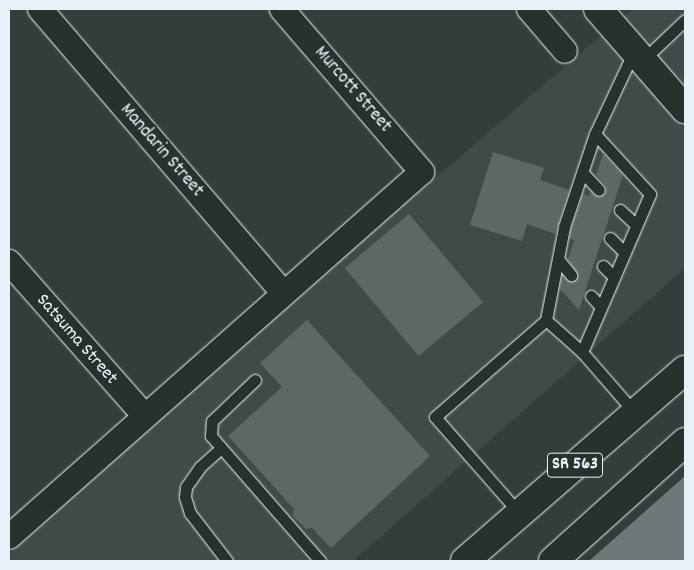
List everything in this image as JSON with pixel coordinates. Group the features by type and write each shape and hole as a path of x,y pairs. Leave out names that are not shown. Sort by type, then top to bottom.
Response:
{"main road":[{"path":"598,9 685,109"},
{"name":"SR 563","path":"465,561 685,370"},
{"name":"SR 563","path":"553,561 685,442"}],"street":[{"name":"Mandarin Street","path":"40,9 283,293"},
{"name":"Murcott Street","path":"282,9 422,172 283,293"},
{"path":"529,9 565,51"},
{"name":"Satsuma Street","path":"9,262 146,416"},
{"path":"9,537 283,293"}],"lane":[{"path":"520,514 435,416 546,320 564,226 595,134 639,55 685,20"},
{"path":"582,352 650,194 595,134"},
{"path":"583,173 599,190"},
{"path":"620,210 636,225"},
{"path":"610,238 624,253"},
{"path":"558,258 572,275"},
{"path":"603,266 614,277"},
{"path":"591,296 601,307"},
{"path":"546,320 582,352 635,413"},
{"path":"255,380 212,421 211,436 320,561"},
{"path":"220,448 200,467 186,486 185,497 190,513 227,561"}],"shaded area":[{"path":"633,9 685,9 685,89 623,17"},
{"path":"603,34 685,130 685,268 353,561 9,561 9,554 291,302"},
{"path":"685,476 685,561 589,561"}],"building":[{"path":"493,152 544,168 540,180 569,190 555,234 527,224 522,241 470,225"},
{"path":"603,154 623,175 579,310 560,289 562,276 572,282 578,277 568,259 574,240 569,238 583,194 589,196 590,192 600,197 606,193 605,185 596,175"},
{"path":"409,214 483,302 419,356 345,268"},
{"path":"307,320 430,456 331,548 312,528 306,529 293,516 294,509 228,436 282,387 260,363"}]}
